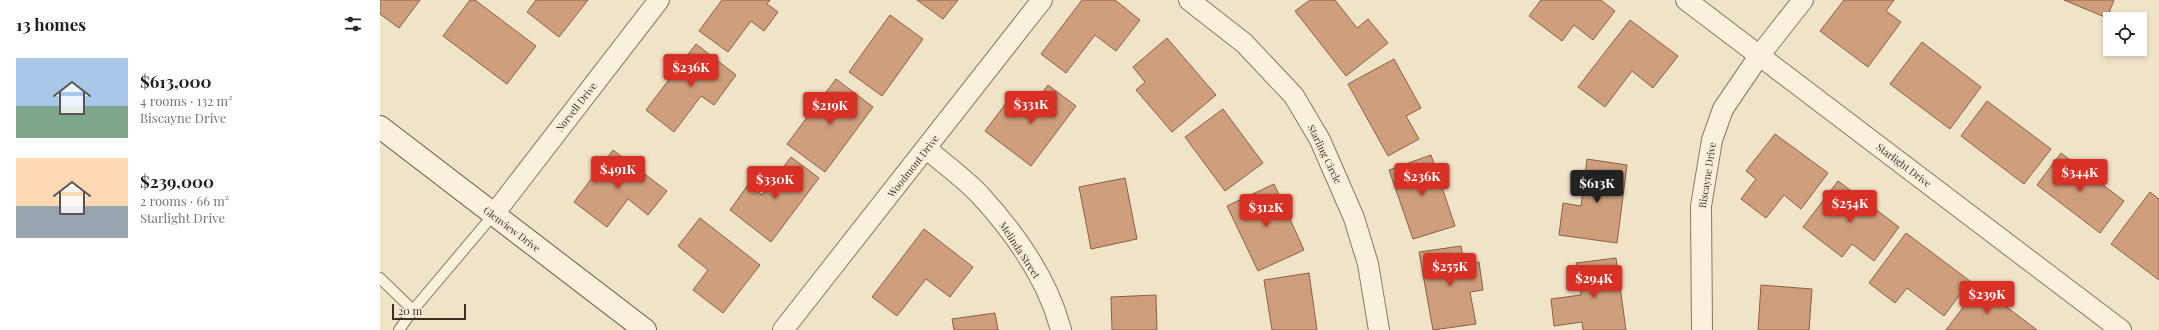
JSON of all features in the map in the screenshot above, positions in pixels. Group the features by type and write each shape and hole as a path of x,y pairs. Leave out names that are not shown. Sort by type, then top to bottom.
{"main road":[{"name":"Glenview Drive","path":"380,127 645,330"}],"street":[{"name":"Norvell Drive","path":"494,214 659,0"},
{"name":"Woodmont Drive","path":"783,330 927,149 1042,0"},
{"name":"Starling Circle","path":"1189,0 1249,48 1294,96 1320,140 1354,218 1368,264 1379,330"},
{"name":"Starlight Drive","path":"1686,0 2114,328"},
{"name":"Biscayne Drive","path":"1702,330 1701,206 1712,140 1723,109 1759,56 1803,0"},
{"name":"Melinda Street","path":"927,149 979,194 1007,226 1037,272 1057,317 1061,330"}],"lane":[{"path":"399,330 494,214"},
{"path":"380,278 414,310"}],"building":[{"path":"380,0 420,0 399,28 380,14"},
{"path":"470,0 475,0 536,46 507,84 443,36"},
{"path":"536,0 588,0 559,37 527,12"},
{"path":"722,0 770,0 767,4 778,12 764,31 751,21 728,52 699,31"},
{"path":"917,0 958,0 943,19"},
{"path":"1082,0 1115,0 1140,20 1116,51 1095,35 1066,73 1041,54"},
{"path":"1310,0 1335,0 1357,28 1368,19 1388,43 1346,76 1295,11"},
{"path":"1541,0 1601,0 1615,11 1593,40 1574,25 1562,41 1529,16"},
{"path":"1844,0 1894,0 1886,11 1901,22 1868,67 1820,31"},
{"path":"2064,0 2114,0 2109,12 2103,12 2103,16"},
{"path":"890,15 923,39 882,96 849,72"},
{"path":"1630,20 1678,56 1653,88 1632,71 1605,107 1578,87"},
{"path":"1167,38 1216,95 1172,132 1136,90 1145,82 1133,67"},
{"path":"1922,42 1981,87 1950,129 1890,84"},
{"path":"696,44 736,75 714,105 701,96 674,132 646,110"},
{"path":"1394,59 1421,108 1406,116 1419,139 1388,156 1348,84"},
{"path":"836,79 873,107 825,172 787,144"},
{"path":"1048,85 1076,106 1031,166 985,131 1007,102 1025,116"},
{"path":"1987,101 2051,149 2024,184 1961,136"},
{"path":"1223,109 1263,163 1225,191 1185,137"},
{"path":"1775,134 1828,173 1801,209 1784,195 1766,218 1741,199 1756,179 1746,171"},
{"path":"613,150 667,191 648,215 628,199 607,227 574,202"},
{"path":"2061,153 2124,201 2100,233 2037,185"},
{"path":"1431,155 1455,226 1413,239 1389,170"},
{"path":"791,157 819,178 771,242 730,210 748,185 762,195"},
{"path":"1587,159 1627,165 1617,243 1559,235 1563,203 1581,206"},
{"path":"1125,178 1137,239 1091,249 1079,187"},
{"path":"1838,181 1899,227 1874,261 1852,244 1842,257 1803,227"},
{"path":"1274,184 1304,250 1258,271 1227,206"},
{"path":"2150,192 2159,199 2159,280 2111,244"},
{"path":"700,218 760,265 723,313 693,290 708,270 678,246"},
{"path":"924,229 973,267 950,297 926,279 897,316 872,297"},
{"path":"1906,233 1970,281 1944,316 1907,288 1895,303 1869,283"},
{"path":"1461,246 1464,265 1479,262 1483,290 1470,292 1476,324 1433,330 1419,252"},
{"path":"1616,258 1626,330 1583,330 1582,322 1554,326 1551,299 1581,295 1576,263"},
{"path":"1309,273 1317,330 1272,330 1264,280"},
{"path":"1761,285 1812,289 1809,330 1758,330"},
{"path":"1979,286 2037,330 1946,330"},
{"path":"1156,295 1157,330 1112,330 1111,297"},
{"path":"995,313 998,330 954,330 952,319"}]}
